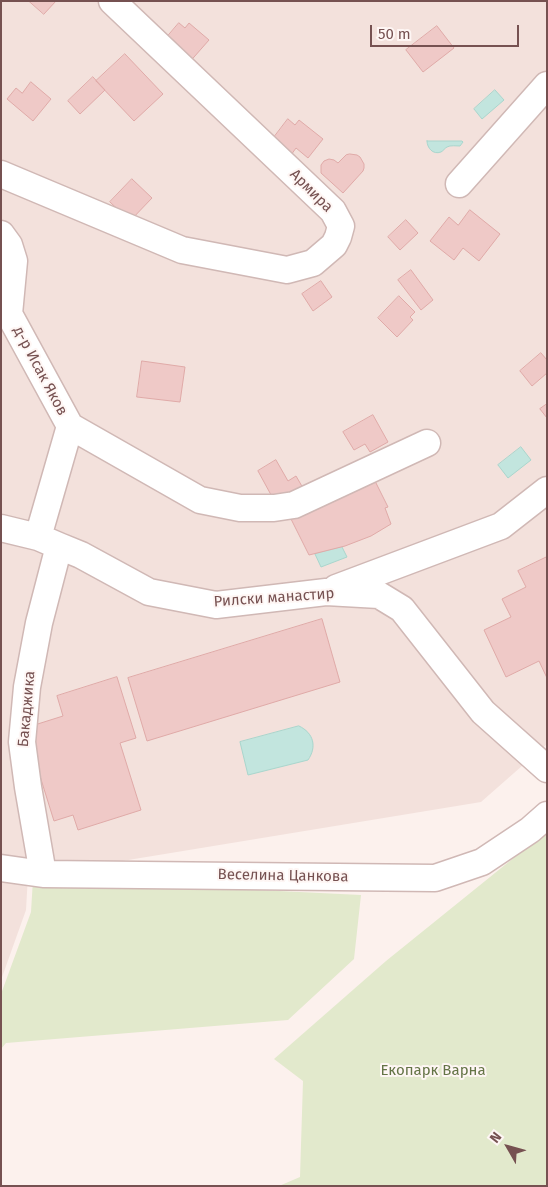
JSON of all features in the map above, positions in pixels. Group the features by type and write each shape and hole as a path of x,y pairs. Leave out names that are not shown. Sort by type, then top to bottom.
{"street":[{"name":"Армира","path":"1,174 182,250 287,270 312,263 334,245 341,226 333,211 112,1"},
{"path":"459,184 547,85"},
{"name":"д-р Исак Яков","path":"1,234 9,244 14,261 9,314 70,426 49,542"},
{"path":"70,426 200,500 240,508 274,508 294,505 427,443"},
{"path":"326,592 501,526 547,490"},
{"name":"Рилски манастир","path":"1,528 49,542 81,555 149,592 216,604 326,592 379,595 402,609 483,712 547,769"},
{"name":"Бакаджика","path":"43,874 22,742 27,687 39,623 49,542"},
{"name":"Веселина Цанкова","path":"1,868 43,874 435,878 482,862 530,830 547,815"}],"shaded area":[{"path":"1,1 547,1 547,744 481,802 28,875 26,910 1,980"}],"green space":[{"name":"Екопарк Варна","path":"547,831 547,1186 279,1186 300,1177 303,1081 274,1059 386,961"},
{"path":"33,879 361,895 354,959 288,1020 6,1043 1,1049 1,994 31,912"}],"water":[{"path":"495,90 504,100 482,119 474,109"},
{"path":"427,141 463,142 460,146 448,146 442,152 435,153 428,146"},
{"path":"521,447 531,460 508,478 498,465"},
{"path":"342,547 347,557 321,567 315,554"},
{"path":"299,726 311,736 313,745 308,760 248,775 240,742"}],"building":[{"path":"29,1 56,1 44,14"},
{"path":"179,23 185,28 189,23 209,40 187,65 162,43"},
{"path":"437,26 454,48 423,72 406,50"},
{"path":"125,54 163,94 134,121 96,81"},
{"path":"93,77 105,90 80,114 68,101"},
{"path":"31,82 51,99 33,121 7,99 16,88 22,93"},
{"path":"288,119 295,125 299,120 323,139 308,158 296,148 291,155 272,140"},
{"path":"350,154 360,157 364,168 343,193 321,173 321,165 329,159 338,163 346,155"},
{"path":"132,179 152,198 130,221 110,202"},
{"path":"470,210 500,234 479,261 463,248 454,260 430,241 449,217 458,225"},
{"path":"406,220 418,233 400,250 388,237"},
{"path":"411,270 433,300 421,310 398,280"},
{"path":"321,281 332,297 313,311 302,294"},
{"path":"399,296 415,312 410,317 413,320 397,337 378,318"},
{"path":"541,353 547,360 547,373 532,386 520,371"},
{"path":"142,361 185,367 180,402 137,397"},
{"path":"547,404 547,418 540,409"},
{"path":"373,415 388,442 370,452 365,444 354,450 343,432"},
{"path":"276,460 288,481 296,476 303,488 276,504 258,471"},
{"path":"373,477 388,507 385,508 391,524 371,536 345,546 309,555 290,517"},
{"path":"547,557 547,678 539,661 506,677 484,630 511,617 502,599 526,587 518,571"},
{"path":"322,619 340,682 147,741 128,678"},
{"path":"117,677 136,738 120,743 141,810 78,830 73,815 54,821 25,728 63,716 57,696"}]}
